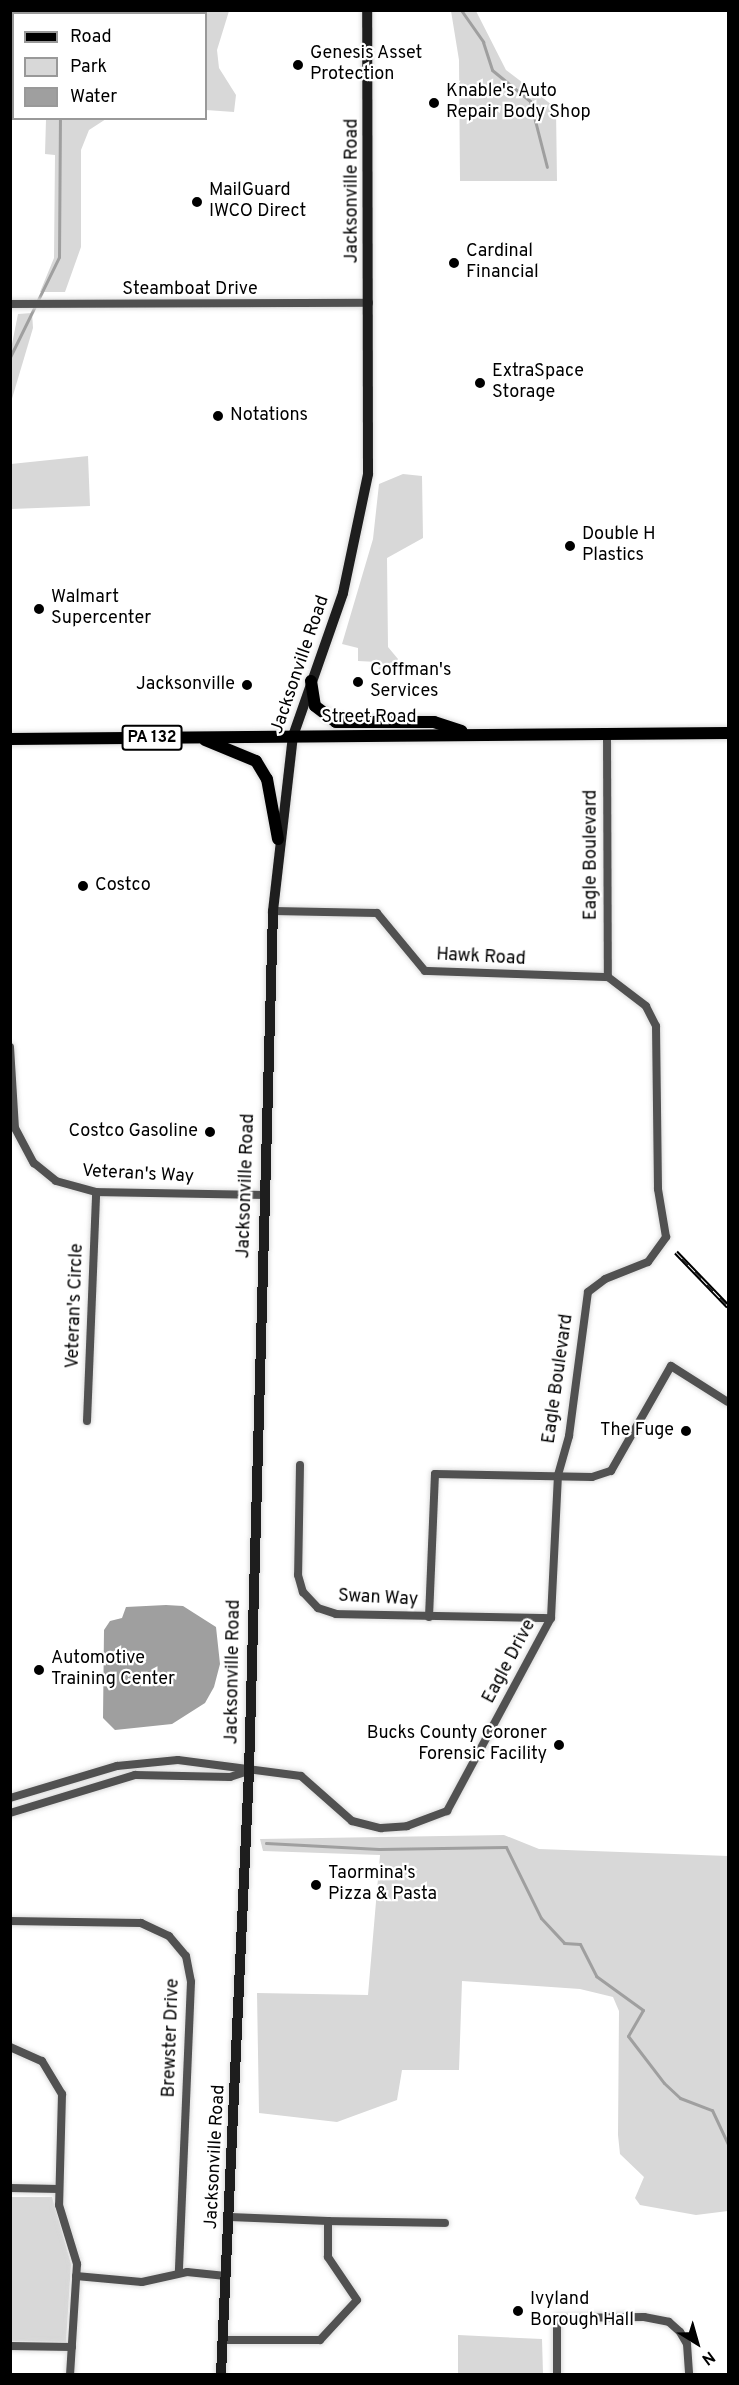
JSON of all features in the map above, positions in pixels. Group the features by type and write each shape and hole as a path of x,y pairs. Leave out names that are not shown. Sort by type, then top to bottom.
{"main road":[{"name":"Jacksonville Road","path":"221,2374 249,1771 262,1195 273,911 278,839 292,736 348,577 366,485 369,303 368,10"},
{"path":"311,681 315,706 336,722 434,722 472,734"},
{"name":"Street Road","path":"10,739 729,733"},
{"path":"195,737 256,761 267,779 278,839"}],"street":[{"name":"Steamboat Drive","path":"10,304 369,303"},
{"name":"Eagle Boulevard","path":"551,1618 558,1474 569,1436 588,1292 605,1279 648,1262 666,1237 658,1189 656,1026 646,1006 608,977 607,733"},
{"name":"Hawk Road","path":"273,911 377,913 425,971 608,977"},
{"name":"Veteran's Way","path":"10,1047 13,1118 24,1149 56,1180 96,1192 262,1195"},
{"name":"Veteran's Circle","path":"87,1421 96,1192"},
{"path":"429,1617 435,1474 558,1474 598,1477 611,1471 631,1444 671,1366 729,1402"},
{"name":"Swan Way","path":"300,1465 298,1575 303,1592 318,1608 336,1614 551,1618"},
{"name":"Eagle Drive","path":"249,1771 301,1776 352,1821 381,1828 434,1820 447,1811 475,1767 551,1618"},
{"path":"10,1798 97,1771 160,1760 228,1763 249,1771"},
{"path":"10,1813 135,1775 230,1777 249,1771"},
{"name":"Brewster Drive","path":"10,1921 141,1923 169,1936 186,1956 191,1982 179,2273"},
{"path":"10,2047 42,2061 60,2088 59,2189 76,2276 70,2374"},
{"path":"10,2188 59,2189"},
{"path":"230,2217 445,2223"},
{"path":"224,2340 320,2340 342,2321 357,2300 328,2257 328,2221"},
{"path":"76,2276 142,2282 179,2273 226,2276"},
{"path":"557,2374 557,2318 669,2322 687,2344 689,2374"},
{"path":"10,2346 72,2347"}],"green space":[{"path":"166,11 229,11 217,50 219,68 236,95 234,112 207,110 207,12"},
{"path":"451,11 476,11 506,70 556,108 557,181 460,181 459,60"},
{"path":"46,120 104,120 89,130 81,150 81,247 65,292 40,292 54,258 55,155 45,154"},
{"path":"32,313 33,328 11,402 11,349 18,314"},
{"path":"88,456 90,506 11,509 11,464"},
{"path":"403,474 422,476 423,538 387,558 388,647 398,659 388,673 379,672 378,662 358,661 358,648 342,644 373,539 379,484"},
{"path":"504,1835 539,1849 728,1856 728,2211 696,2215 640,2205 635,2198 644,2177 620,2154 618,2135 619,2011 613,1997 580,1989 462,1981 459,2070 402,2070 397,2100 337,2122 259,2113 257,1993 368,1995 380,1855 263,1851 260,1839"},
{"path":"11,2197 52,2197 71,2264 66,2342 11,2341"},
{"path":"458,2335 542,2339 543,2374 458,2374"}],"water":[{"path":"183,1606 216,1627 220,1664 214,1687 205,1703 172,1724 115,1730 103,1718 104,1630 110,1621 122,1618 126,1607"}],"waterway":[{"path":"461,10 483,42 492,70 530,101 547,167"},
{"path":"10,357 59,257 60,120"},
{"path":"266,1843 379,1849 506,1847 541,1918 564,1943 580,1944 596,1976 643,2010 628,2036 664,2083 680,2098 712,2110 728,2145"}],"railway":[{"path":"676,1252 728,1306"}],"place":[{"name":"Genesis Asset Protection","path":"298,65"},
{"name":"Knable's Auto Repair Body Shop","path":"434,103"},
{"name":"MailGuard IWCO Direct","path":"197,202"},
{"name":"Cardinal Financial","path":"454,263"},
{"name":"ExtraSpace Storage","path":"480,383"},
{"name":"Notations","path":"218,416"},
{"name":"Double H Plastics","path":"570,546"},
{"name":"Walmart Supercenter","path":"39,609"},
{"name":"Coffman's Services","path":"358,682"},
{"name":"Jacksonville","path":"247,685"},
{"name":"Costco","path":"83,886"},
{"name":"Costco Gasoline","path":"210,1132"},
{"name":"The Fuge","path":"686,1431"},
{"name":"Automotive Training Center","path":"39,1670"},
{"name":"Bucks County Coroner Forensic Facility","path":"559,1745"},
{"name":"Taormina's Pizza & Pasta","path":"316,1885"},
{"name":"Ivyland Borough Hall","path":"518,2311"}]}
